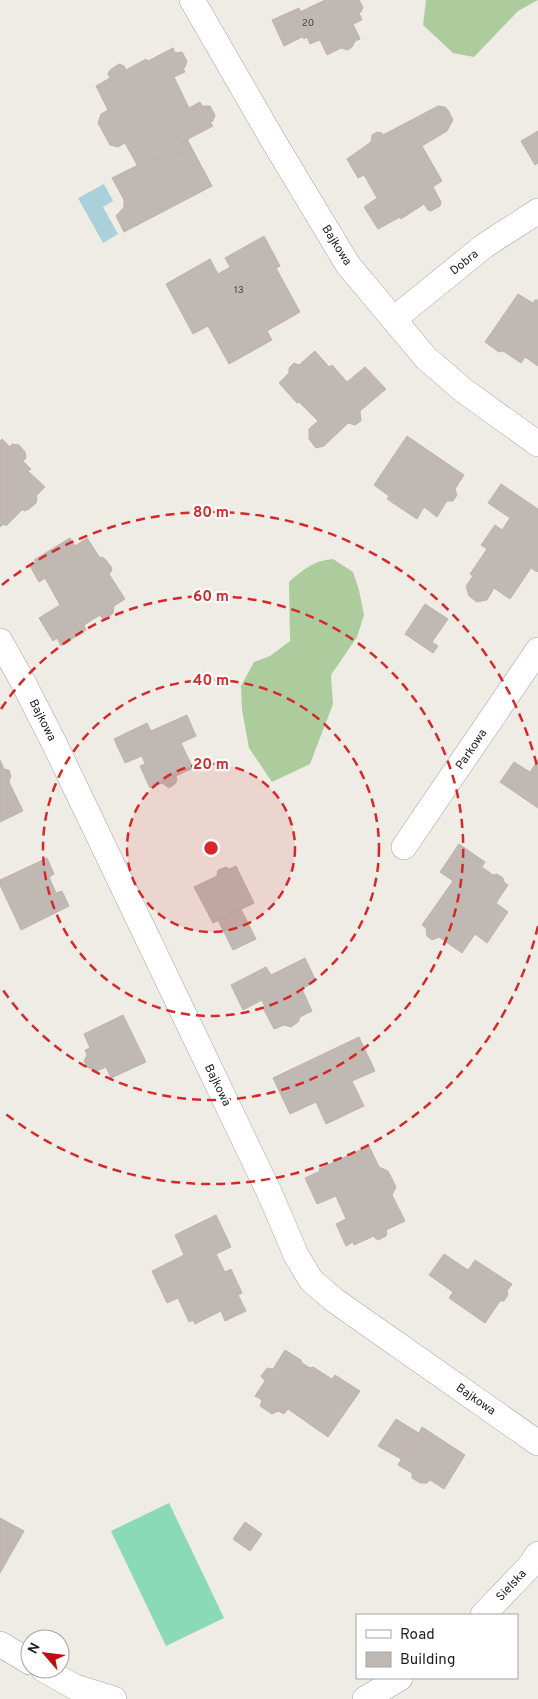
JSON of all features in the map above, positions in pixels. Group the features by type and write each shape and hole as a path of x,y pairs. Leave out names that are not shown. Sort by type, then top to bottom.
{"street":[{"name":"Bajkowa","path":"192,0 348,265 426,358 463,390 538,444"},
{"name":"Dobra","path":"394,319 484,246 538,211"},
{"name":"Bajkowa","path":"0,641 56,747 270,1194 296,1255 311,1280 334,1300 538,1443"},
{"name":"Parkowa","path":"404,847 538,650"},
{"name":"Sielska","path":"484,1614 528,1568 538,1554"},
{"path":"0,1644 20,1656"},
{"path":"61,1679 75,1687 114,1699"},
{"path":"365,1699 398,1679"}],"green space":[{"path":"426,0 538,0 518,11 474,57 453,53 423,25"},
{"path":"333,559 353,572 364,615 357,637 331,675 333,704 310,764 272,782 249,748 242,710 241,686 254,662 270,656 290,641 289,582 309,566"},
{"path":"169,1503 224,1618 166,1646 111,1531"}],"water":[{"path":"104,184 113,201 103,207 118,234 103,243 78,198"}],"building":[{"path":"325,0 359,0 363,7 359,13 362,20 353,24 360,39 355,41 348,50 341,48 327,55 320,40 310,44 307,37 304,39 303,37 310,33 300,12"},
{"path":"299,8 310,33 284,46 272,20"},
{"path":"173,48 175,53 182,52 187,61 183,68 185,72 174,77 189,108 200,102 202,106 210,106 215,115 213,121 210,122 213,126 188,139 188,141 177,147 179,152 166,159 163,155 137,165 125,143 118,147 110,145 98,123 101,114 108,110 96,86 110,78 108,74 110,70 119,64 124,66 126,70"},
{"path":"438,106 445,107 453,120 447,131 422,146 442,181 433,187 441,202 440,206 431,211 424,204 401,219 400,217 378,229 364,207 377,198 364,175 358,178 347,159 371,142 372,135 377,132 383,135"},
{"path":"538,131 538,163 535,165 521,141"},
{"path":"188,141 212,186 124,232 116,216 124,207 124,200 112,178 150,159 151,161 163,155 166,159 179,152 177,147"},
{"path":"264,236 280,266 276,268 300,312 267,331 272,340 229,364 208,326 193,334 166,284 210,259 218,274 230,267 225,258"},
{"path":"518,294 533,303 536,299 538,301 538,366 525,357 521,363 503,351 499,352 485,342"},
{"path":"315,351 329,367 332,365 347,382 365,367 386,389 360,411 361,421 355,425 348,423 324,446 316,448 309,439 309,429 318,421 299,402 297,403 279,383 289,373 289,368 294,363 299,365"},
{"path":"407,436 464,475 455,489 457,495 453,501 447,501 437,517 424,507 417,519 387,499 389,496 374,485"},
{"path":"2,439 10,447 12,444 19,445 25,452 26,458 23,461 31,469 28,471 45,487 36,496 36,503 29,509 24,511 23,509 6,526 4,524 0,527 0,441"},
{"path":"501,484 538,509 538,571 531,568 510,599 494,588 487,600 477,602 469,596 466,586 473,576 470,574 487,549 481,545 495,525 502,530 510,518 488,503"},
{"path":"70,538 75,546 87,538 100,558 102,557 106,560 112,568 109,574 125,599 114,606 113,613 106,619 100,615 84,625 86,630 61,646 57,638 53,641 39,618 60,605 45,578 39,582 30,566 36,562 34,560"},
{"path":"425,604 448,619 432,642 438,646 433,653 405,634"},
{"path":"187,715 196,736 181,743 193,768 176,776 175,784 169,788 162,783 150,788 140,766 145,764 142,756 125,763 114,739 147,723 151,731"},
{"path":"0,760 4,769 9,770 11,776 9,782 23,811 0,822"},
{"path":"538,760 538,808 500,782 514,762 530,772"},
{"path":"459,844 485,862 482,867 493,875 497,874 503,878 504,882 508,885 496,903 508,912 487,943 475,934 462,953 439,937 432,940 427,936 427,929 422,925 453,881 440,872"},
{"path":"47,858 54,874 49,877 56,893 62,891 69,906 21,930 0,885 0,880"},
{"path":"236,866 254,903 213,923 194,887 217,876 218,870"},
{"path":"241,909 256,939 233,950 218,920"},
{"path":"305,958 316,981 302,989 312,1011 300,1017 298,1022 291,1027 284,1025 274,1029 263,1008 265,1007 262,1000 243,1010 231,985 266,967 271,975"},
{"path":"123,1015 146,1062 111,1078 106,1067 97,1071 87,1067 84,1061 87,1055 85,1050 90,1048 84,1034"},
{"path":"359,1037 375,1071 352,1081 364,1106 326,1124 316,1102 290,1114 273,1078"},
{"path":"369,1146 379,1167 388,1171 396,1187 392,1195 405,1221 386,1230 386,1236 378,1240 374,1236 354,1245 353,1242 346,1246 336,1224 346,1219 336,1196 317,1204 305,1178 320,1171 319,1169"},
{"path":"216,1215 231,1247 216,1254 225,1272 231,1269 242,1293 238,1295 246,1311 225,1321 221,1311 195,1324 193,1320 189,1322 178,1298 167,1303 152,1271 184,1255 175,1235"},
{"path":"444,1254 468,1270 453,1292 429,1275"},
{"path":"475,1260 512,1284 507,1291 508,1295 504,1301 500,1301 485,1323 449,1298"},
{"path":"285,1350 310,1368 313,1367 332,1379 335,1375 360,1391 328,1437 288,1409 284,1414 278,1411 272,1414 260,1406 262,1400 255,1396 265,1381 261,1376 267,1368 273,1369"},
{"path":"396,1419 417,1432 401,1459 378,1446"},
{"path":"422,1427 465,1455 444,1489 430,1480 427,1483 420,1483 412,1478 412,1473 398,1465 417,1432 419,1433"},
{"path":"0,1518 24,1531 0,1573"},
{"path":"245,1522 262,1534 250,1551 233,1539"}]}
